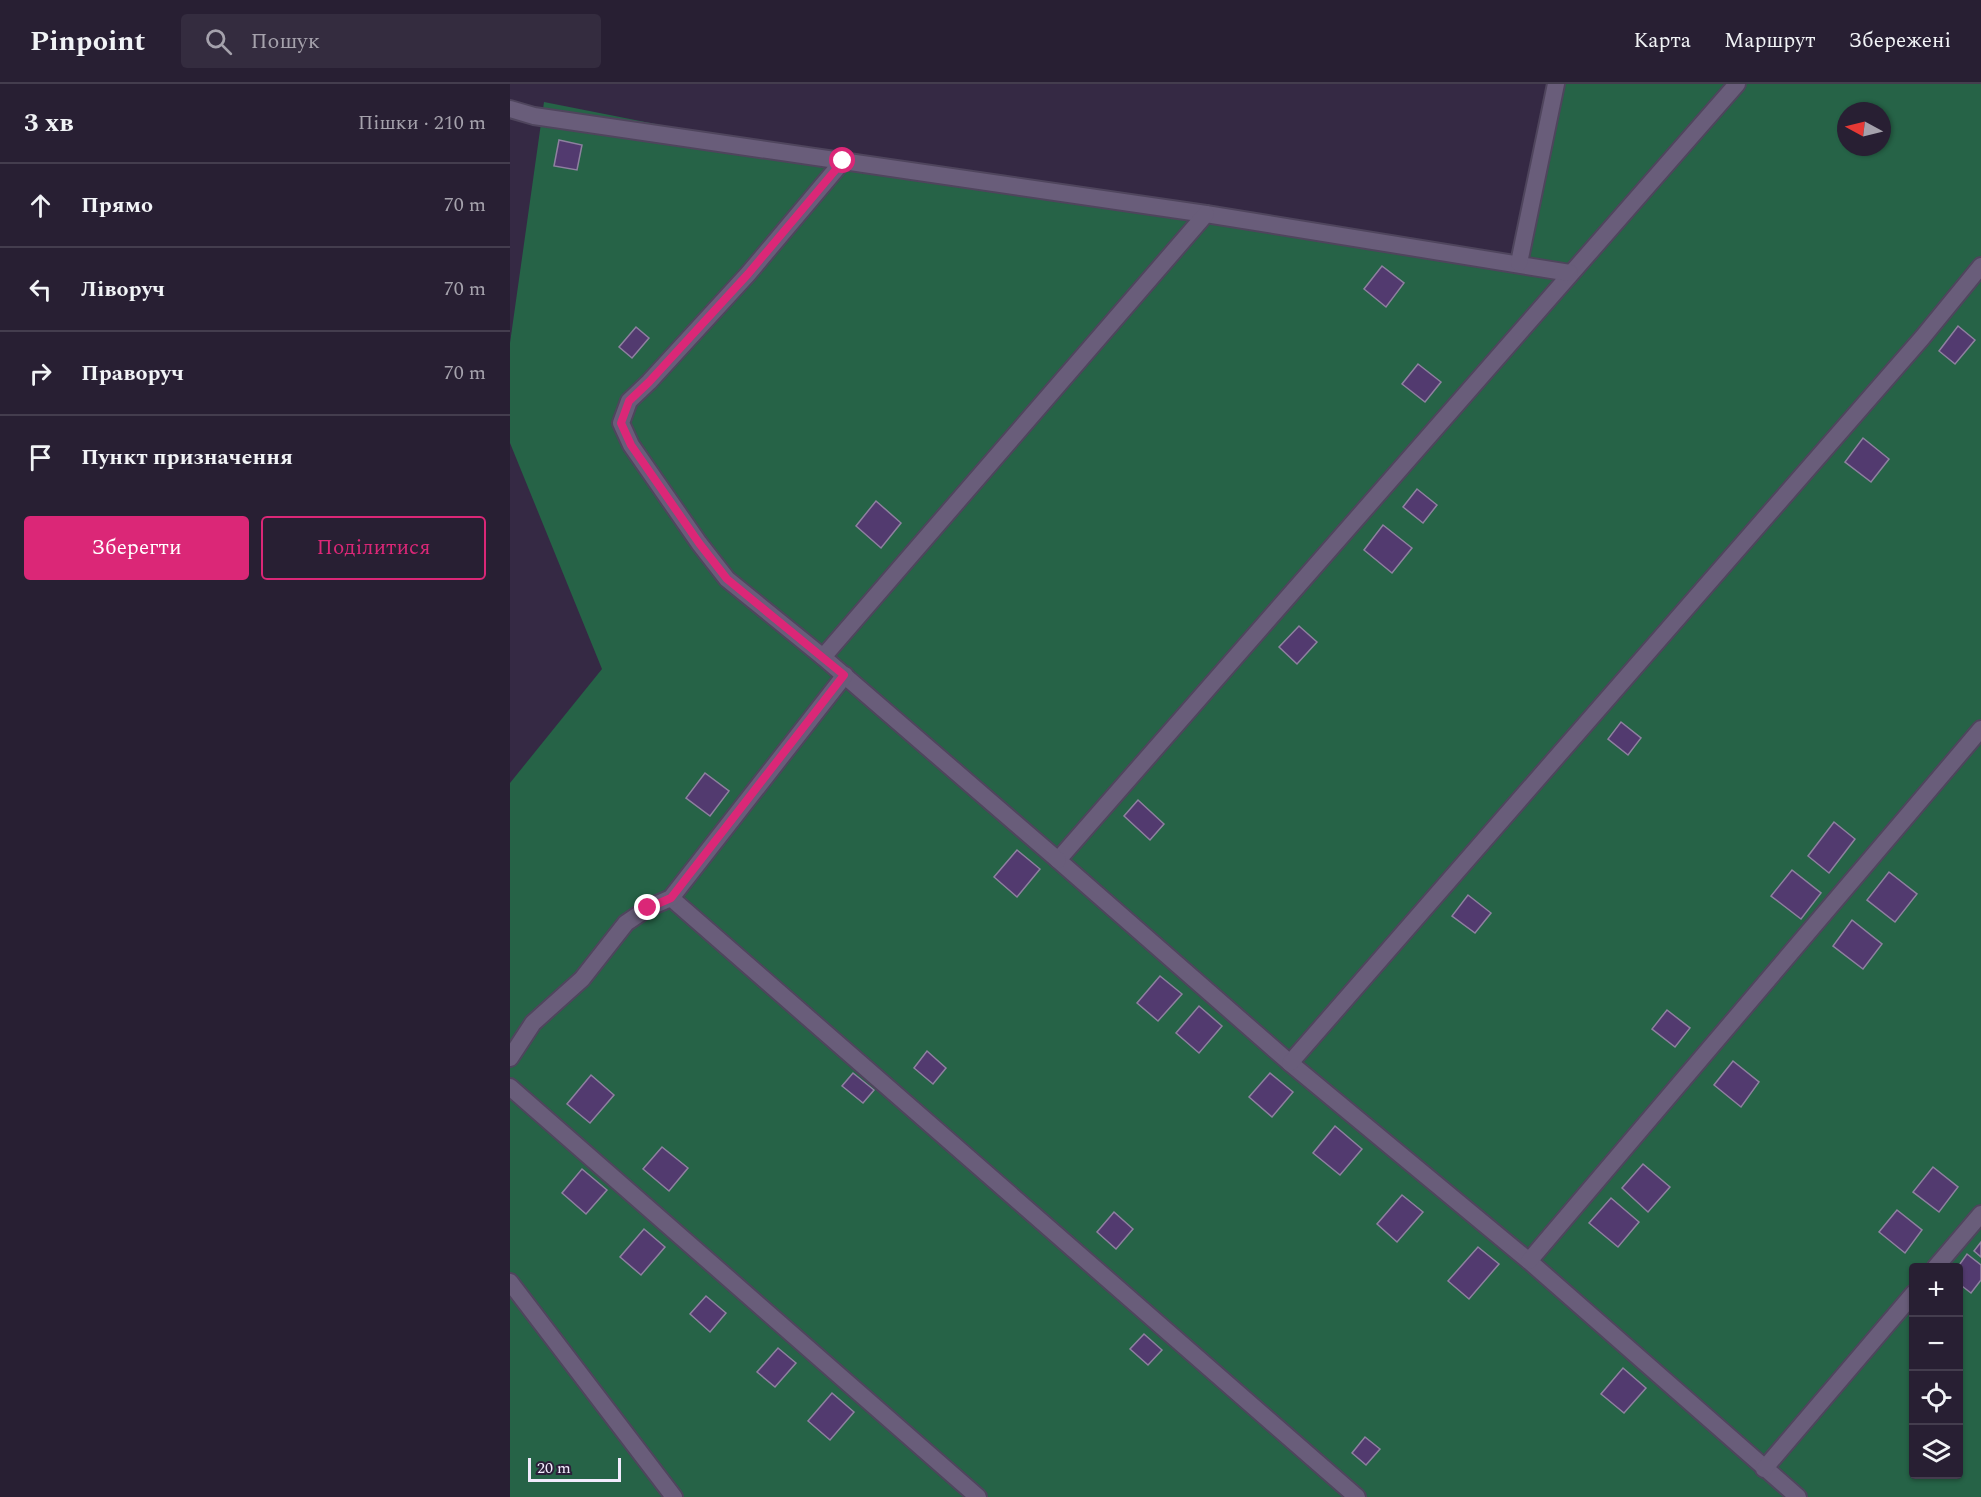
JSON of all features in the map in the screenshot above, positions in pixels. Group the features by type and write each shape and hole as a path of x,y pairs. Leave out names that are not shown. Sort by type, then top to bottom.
{"street":[{"path":"1519,263 1556,84"},
{"path":"1058,860 1737,84"},
{"path":"510,109 534,116 1206,214 1570,273"},
{"path":"843,161 748,274 629,401 621,423 631,445 699,543 727,579 844,675 1290,1063 1529,1261 1798,1497"},
{"path":"823,657 1206,214"},
{"path":"1290,1063 1922,338 1981,266"},
{"path":"510,1058 533,1023 582,979 626,923 648,908 671,898 844,675"},
{"path":"1529,1261 1981,729"},
{"path":"671,898 1357,1497"},
{"path":"510,1087 978,1497"},
{"path":"1939,1263 1981,1214"},
{"path":"510,1282 674,1497"},
{"path":"1764,1469 1909,1299"}],"green space":[{"path":"1556,84 1981,84 1981,1497 510,1497 510,783 602,669 510,443 510,343 544,102 843,161 1519,263"}],"building":[{"path":"559,140 582,145 577,170 554,166"},
{"path":"1382,266 1404,283 1386,307 1364,289"},
{"path":"1958,326 1975,340 1955,364 1939,351"},
{"path":"636,327 649,338 632,358 619,347"},
{"path":"1418,364 1441,382 1425,402 1402,384"},
{"path":"1863,438 1889,459 1871,482 1845,462"},
{"path":"1417,489 1437,505 1423,523 1403,507"},
{"path":"876,501 901,523 881,548 856,526"},
{"path":"1383,525 1412,548 1392,573 1364,550"},
{"path":"1299,626 1317,642 1297,664 1279,647"},
{"path":"1621,722 1641,738 1628,755 1608,739"},
{"path":"705,773 729,791 710,816 686,798"},
{"path":"1138,800 1164,824 1150,840 1124,816"},
{"path":"1834,822 1855,839 1829,873 1808,856"},
{"path":"1017,850 1040,869 1017,897 994,877"},
{"path":"1792,870 1821,893 1801,919 1771,896"},
{"path":"1889,872 1917,894 1895,922 1867,900"},
{"path":"1468,895 1491,913 1475,933 1452,916"},
{"path":"1852,920 1882,944 1863,969 1833,946"},
{"path":"1160,976 1182,994 1158,1021 1137,1003"},
{"path":"1199,1006 1222,1026 1199,1053 1176,1033"},
{"path":"1667,1010 1690,1028 1675,1047 1652,1029"},
{"path":"927,1051 946,1068 933,1084 914,1068"},
{"path":"1733,1061 1759,1082 1741,1107 1714,1085"},
{"path":"853,1073 874,1090 863,1103 842,1086"},
{"path":"1270,1073 1293,1092 1272,1117 1249,1097"},
{"path":"591,1075 614,1095 590,1123 567,1104"},
{"path":"1335,1126 1362,1149 1340,1175 1313,1153"},
{"path":"662,1147 688,1168 669,1191 643,1169"},
{"path":"1643,1164 1670,1187 1648,1212 1622,1188"},
{"path":"1933,1167 1958,1187 1939,1212 1913,1192"},
{"path":"582,1169 607,1190 586,1214 562,1193"},
{"path":"1402,1195 1423,1212 1397,1242 1377,1224"},
{"path":"1611,1198 1639,1222 1618,1247 1589,1223"},
{"path":"1897,1210 1922,1230 1905,1253 1879,1232"},
{"path":"1114,1212 1133,1229 1116,1249 1097,1232"},
{"path":"644,1229 665,1247 641,1275 620,1257"},
{"path":"1981,1242 1981,1257 1974,1251"},
{"path":"1478,1247 1499,1264 1469,1299 1448,1281"},
{"path":"1967,1254 1981,1265 1981,1280 1971,1293 1963,1287 1963,1263 1961,1263"},
{"path":"706,1296 726,1313 710,1332 690,1314"},
{"path":"1144,1334 1162,1350 1148,1365 1130,1349"},
{"path":"778,1348 796,1363 775,1387 757,1372"},
{"path":"1623,1368 1646,1388 1624,1413 1601,1394"},
{"path":"832,1393 854,1412 830,1440 808,1421"},
{"path":"1365,1437 1380,1449 1366,1465 1352,1453"}],"route":[{"path":"648,908 671,898 844,675 727,579 631,445 621,423 629,401 748,274 843,161"}]}
